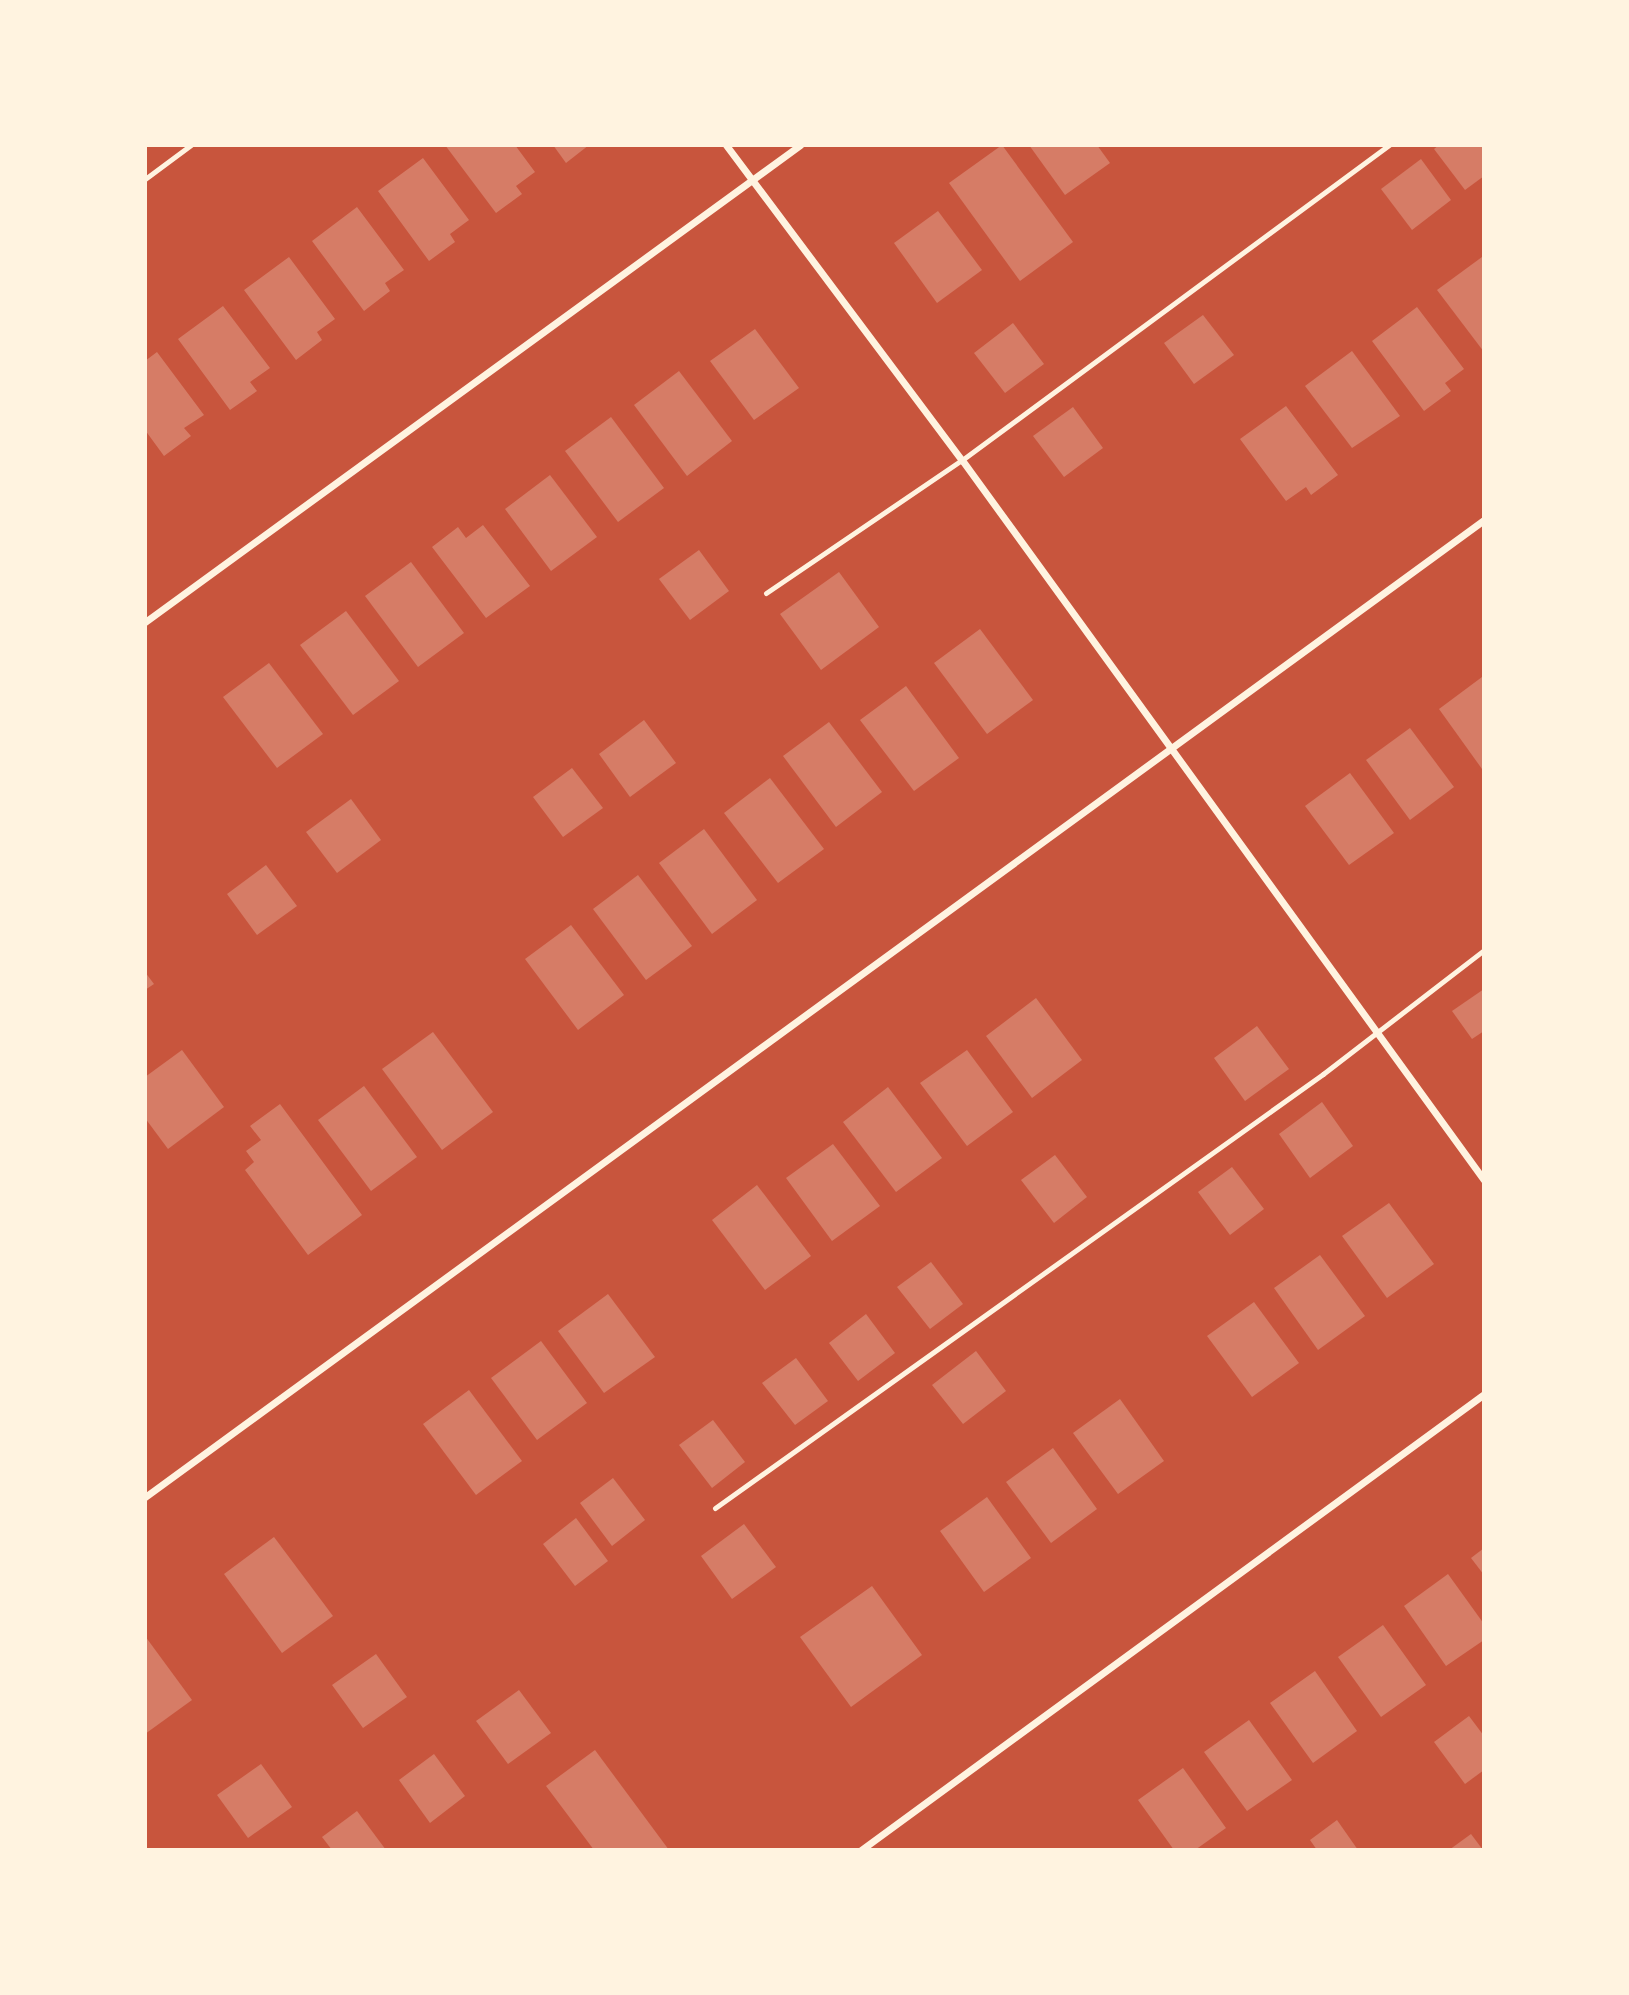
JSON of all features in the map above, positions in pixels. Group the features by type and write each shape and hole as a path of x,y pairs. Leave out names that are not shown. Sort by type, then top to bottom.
{"street":[{"path":"726,145 962,460 1484,1180"},
{"path":"145,622 800,145"},
{"path":"145,1497 1484,520"},
{"path":"862,1850 1484,1394"}],"lane":[{"path":"145,179 191,145"},
{"path":"766,593 962,460 1389,145"},
{"path":"715,1508 1323,1074 1375,1030 1484,950"}],"building":[{"path":"445,145 515,145 535,172 516,186 522,194 496,213"},
{"path":"553,145 589,145 566,163"},
{"path":"1002,145 1073,242 1020,281 949,183"},
{"path":"1029,145 1097,145 1110,163 1065,195"},
{"path":"1439,145 1484,145 1484,176 1465,190 1434,149"},
{"path":"423,158 469,220 450,234 455,242 429,261 378,191"},
{"path":"1421,159 1451,200 1412,230 1381,189"},
{"path":"357,207 404,270 385,283 390,291 364,311 312,241"},
{"path":"938,211 982,270 937,303 894,243"},
{"path":"289,257 335,319 317,332 322,340 296,360 244,290"},
{"path":"1484,258 1484,352 1437,290"},
{"path":"223,306 270,368 250,382 257,391 230,410 178,339"},
{"path":"1417,307 1464,369 1445,383 1451,391 1424,411 1372,341"},
{"path":"1203,315 1234,355 1194,384 1164,343"},
{"path":"1013,323 1044,364 1005,393 974,353"},
{"path":"755,329 799,388 754,420 710,361"},
{"path":"1352,351 1400,416 1352,448 1305,386"},
{"path":"157,352 204,415 184,428 191,436 164,456 145,430 145,361"},
{"path":"679,371 732,441 687,476 634,405"},
{"path":"1286,406 1338,475 1311,495 1306,487 1286,501 1240,439"},
{"path":"1073,407 1103,448 1064,477 1033,436"},
{"path":"611,417 664,488 618,522 565,451"},
{"path":"550,475 597,537 551,571 505,509"},
{"path":"483,525 530,586 486,618 432,547 458,527 466,538"},
{"path":"699,550 729,591 690,620 659,579"},
{"path":"411,562 464,633 418,667 365,596"},
{"path":"839,572 879,627 821,670 780,614"},
{"path":"346,611 399,681 353,715 300,645"},
{"path":"980,629 1033,700 987,734 934,663"},
{"path":"269,663 323,734 277,768 223,697"},
{"path":"1482,677 1484,768 1482,769 1439,709"},
{"path":"906,686 959,758 914,791 860,720"},
{"path":"644,720 676,763 630,797 599,754"},
{"path":"829,722 882,792 836,827 783,756"},
{"path":"1410,728 1454,787 1410,820 1366,760"},
{"path":"572,768 603,808 563,837 533,797"},
{"path":"1350,773 1394,833 1349,865 1305,806"},
{"path":"770,778 824,849 778,883 724,813"},
{"path":"351,799 381,840 337,873 306,832"},
{"path":"704,829 757,900 712,934 659,863"},
{"path":"266,865 297,906 257,935 227,894"},
{"path":"638,875 692,946 646,980 593,909"},
{"path":"571,925 624,995 578,1030 525,959"},
{"path":"145,972 154,984 145,990"},
{"path":"1484,989 1484,1031 1472,1039 1452,1011"},
{"path":"1036,998 1082,1060 1032,1098 986,1036"},
{"path":"1257,1026 1289,1069 1245,1101 1214,1058"},
{"path":"433,1032 493,1112 442,1150 382,1069"},
{"path":"182,1050 224,1107 168,1149 145,1118 145,1077"},
{"path":"967,1050 1013,1112 967,1146 920,1083"},
{"path":"364,1086 417,1157 371,1191 318,1120"},
{"path":"888,1087 942,1158 896,1192 843,1122"},
{"path":"1322,1102 1353,1146 1310,1178 1279,1134"},
{"path":"280,1104 362,1215 308,1255 245,1170 254,1162 246,1151 261,1140 250,1126"},
{"path":"833,1144 880,1206 832,1241 786,1178"},
{"path":"1055,1155 1087,1197 1054,1223 1021,1180"},
{"path":"1232,1167 1264,1209 1230,1235 1198,1192"},
{"path":"757,1185 811,1256 765,1290 712,1220"},
{"path":"1389,1203 1434,1264 1387,1298 1342,1236"},
{"path":"1320,1255 1365,1316 1318,1350 1274,1288"},
{"path":"931,1262 963,1304 930,1329 897,1287"},
{"path":"608,1294 655,1357 604,1393 558,1331"},
{"path":"1254,1302 1299,1363 1252,1397 1207,1336"},
{"path":"866,1314 895,1353 858,1381 829,1343"},
{"path":"541,1341 587,1403 537,1440 491,1378"},
{"path":"976,1351 1006,1391 963,1424 932,1385"},
{"path":"796,1358 828,1401 795,1425 762,1383"},
{"path":"469,1390 522,1461 476,1495 423,1424"},
{"path":"1120,1399 1164,1461 1118,1494 1073,1433"},
{"path":"713,1420 745,1462 712,1488 679,1445"},
{"path":"1053,1448 1097,1509 1051,1543 1006,1482"},
{"path":"613,1478 645,1520 612,1546 580,1503"},
{"path":"987,1497 1031,1558 984,1592 940,1531"},
{"path":"576,1518 608,1561 575,1586 543,1544"},
{"path":"744,1524 776,1567 732,1599 701,1556"},
{"path":"274,1537 333,1616 282,1653 224,1574"},
{"path":"1484,1548 1484,1575 1471,1558"},
{"path":"1448,1574 1484,1624 1484,1640 1446,1666 1404,1606"},
{"path":"872,1586 922,1655 851,1707 800,1637"},
{"path":"1383,1625 1426,1685 1381,1717 1338,1657"},
{"path":"145,1636 192,1700 145,1734"},
{"path":"376,1654 407,1697 363,1728 332,1685"},
{"path":"1315,1671 1357,1731 1313,1763 1270,1703"},
{"path":"519,1690 551,1733 508,1764 476,1721"},
{"path":"1469,1716 1484,1736 1484,1770 1465,1784 1434,1742"},
{"path":"1249,1720 1292,1780 1247,1811 1204,1752"},
{"path":"595,1750 669,1850 594,1850 546,1786"},
{"path":"434,1754 465,1796 430,1823 399,1780"},
{"path":"261,1764 292,1807 248,1838 217,1795"},
{"path":"1183,1768 1226,1828 1195,1850 1174,1850 1138,1800"},
{"path":"357,1811 386,1850 332,1850 322,1837"},
{"path":"1337,1820 1358,1850 1317,1850 1310,1840"},
{"path":"1471,1834 1483,1850 1449,1850"}]}
